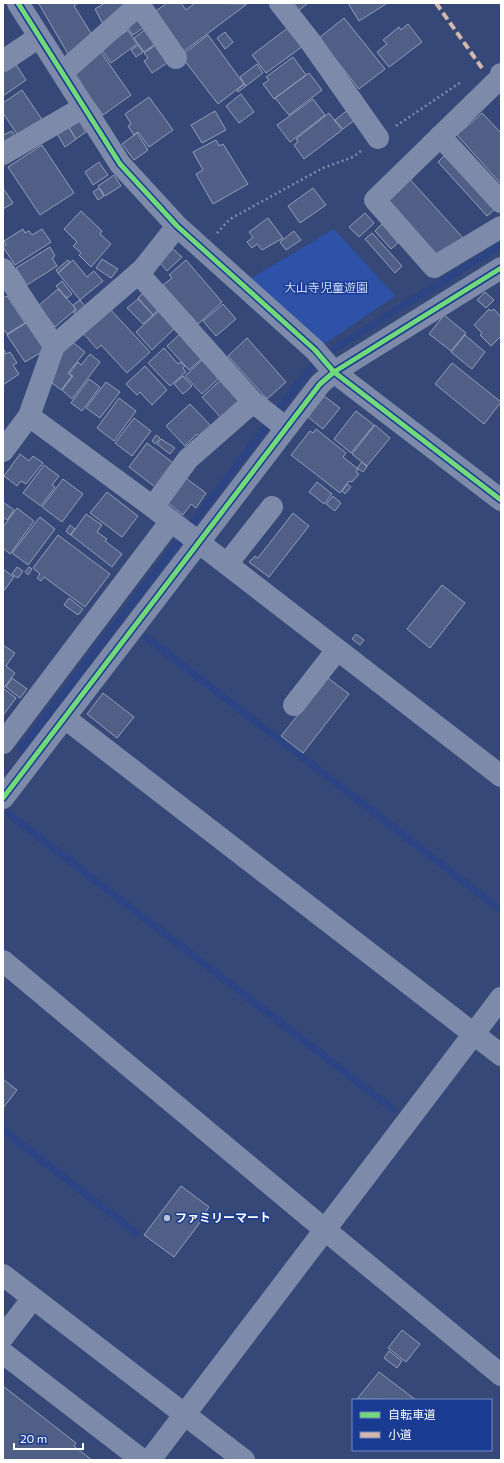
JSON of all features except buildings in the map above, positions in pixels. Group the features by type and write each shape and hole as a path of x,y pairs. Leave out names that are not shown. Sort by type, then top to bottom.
{"street":[{"path":"18,3 120,164 177,226 325,362 501,500"},
{"path":"280,3 310,41 378,138"},
{"path":"62,73 140,4 176,58"},
{"path":"3,61 39,37"},
{"path":"500,63 500,78 374,200 434,268 501,227"},
{"path":"3,154 84,107"},
{"path":"440,136 501,202"},
{"path":"3,451 29,416 54,346 138,273 177,226"},
{"path":"153,507 188,460 271,416 320,384 325,362 501,268"},
{"path":"3,269 54,346"},
{"path":"138,273 271,416"},
{"path":"29,416 153,507 501,776"},
{"path":"3,798 65,718 185,532 271,416"},
{"path":"227,564 272,507"},
{"path":"4,739 185,532"},
{"path":"294,705 337,650"},
{"path":"65,718 501,1055"},
{"path":"3,961 324,1229 501,1374"},
{"path":"150,1460 501,998"},
{"path":"3,1275 244,1460"},
{"path":"3,1337 33,1298"},
{"path":"3,1353 142,1460"}],"path":[{"path":"203,250 230,219 323,168 353,157 378,138 462,81"}],"green space":[{"name":"大山寺児童遊園","path":"334,229 395,296 323,345 250,279"}],"waterway":[{"path":"21,749 312,366 332,350 501,245"},
{"path":"147,638 501,910"},
{"path":"9,814 393,1109"},
{"path":"3,1130 136,1233"}],"marked path":[{"path":"436,3 482,68"}],"cycle path":[{"path":"18,3 120,164 177,226 315,350 334,372 501,500"},
{"path":"3,798 320,384 334,372 501,268"}],"place":[{"name":"ファミリーマート","path":"167,1218"}]}
